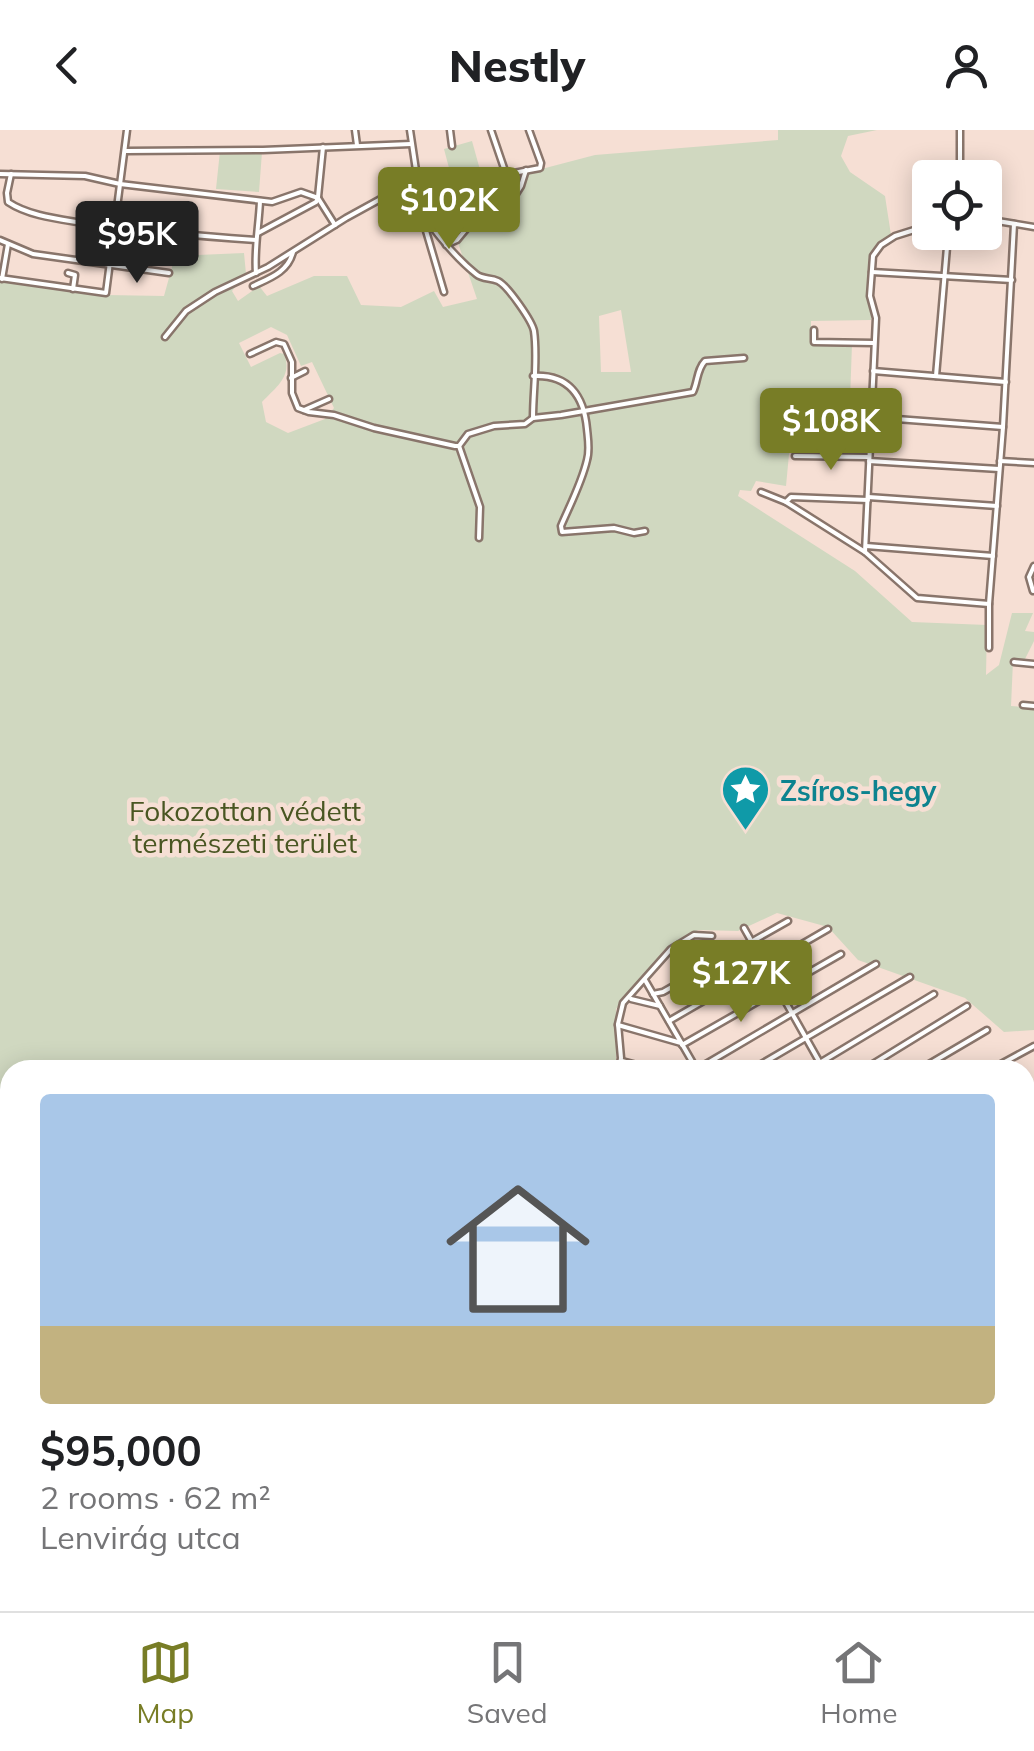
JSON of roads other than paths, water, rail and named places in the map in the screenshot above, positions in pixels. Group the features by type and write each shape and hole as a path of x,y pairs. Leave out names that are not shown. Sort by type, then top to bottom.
{"street":[{"path":"8,244 1,278 104,294 127,130"},
{"path":"355,130 357,146"},
{"path":"410,130 427,237 444,292"},
{"path":"450,130 452,146"},
{"path":"491,130 506,174"},
{"path":"419,194 542,166 530,130"},
{"path":"960,130 960,160"},
{"path":"126,151 412,144"},
{"path":"10,176 7,199 11,205 58,219 114,228 257,236 316,202 323,147"},
{"path":"446,245 456,240 482,210 514,197 526,170"},
{"path":"0,176 85,176 120,184 275,202 299,191 318,198 335,225"},
{"path":"165,337 186,311 416,179"},
{"path":"0,201 8,188"},
{"path":"256,273 260,201"},
{"path":"424,216 474,272 500,282 530,322 534,335 533,418"},
{"path":"1002,222 1034,228"},
{"path":"989,648 1014,224"},
{"path":"865,549 876,318 870,296 873,256 881,245 912,231"},
{"path":"0,240 33,254 169,273"},
{"path":"936,377 947,250"},
{"path":"253,286 277,276 293,258 293,252"},
{"path":"872,272 1012,280"},
{"path":"68,273 75,276 73,288"},
{"path":"814,330 814,342 874,343"},
{"path":"250,354 282,342 292,362 294,404 304,410 459,446"},
{"path":"478,538 480,507 459,446 463,438 494,426 525,424 533,418 693,392 699,367 705,361 744,358"},
{"path":"291,378 305,371"},
{"path":"873,372 1006,382"},
{"path":"533,376 565,383 578,395 585,410 587,462 562,532 614,528 644,531"},
{"path":"304,410 329,399"},
{"path":"870,417 1003,427"},
{"path":"808,432 870,434"},
{"path":"795,456 999,469"},
{"path":"1000,461 1034,463"},
{"path":"762,492 865,549 917,598 989,604"},
{"path":"786,502 791,496 997,506"},
{"path":"865,549 993,556"},
{"path":"1033,591 1028,577 1034,566"},
{"path":"1014,662 1034,664"},
{"path":"1023,705 1034,706"},
{"path":"654,994 788,920"},
{"path":"744,928 818,1060"},
{"path":"669,1021 828,929"},
{"path":"620,1060 618,1025 620,1010 628,998 672,948 694,935 712,936"},
{"path":"618,1025 682,1044 841,954"},
{"path":"713,1060 876,964"},
{"path":"769,1060 910,977"},
{"path":"647,978 691,1060"},
{"path":"825,1060 934,994"},
{"path":"628,998 660,1006"},
{"path":"879,1060 968,1006"},
{"path":"936,1060 988,1030"},
{"path":"1008,1060 1034,1046"}],"place":[{"name":"Zsíros-hegy","path":"745,832"}],"park label":[{"name":"Fokozottan védett természeti terület","path":"245,826"}]}
